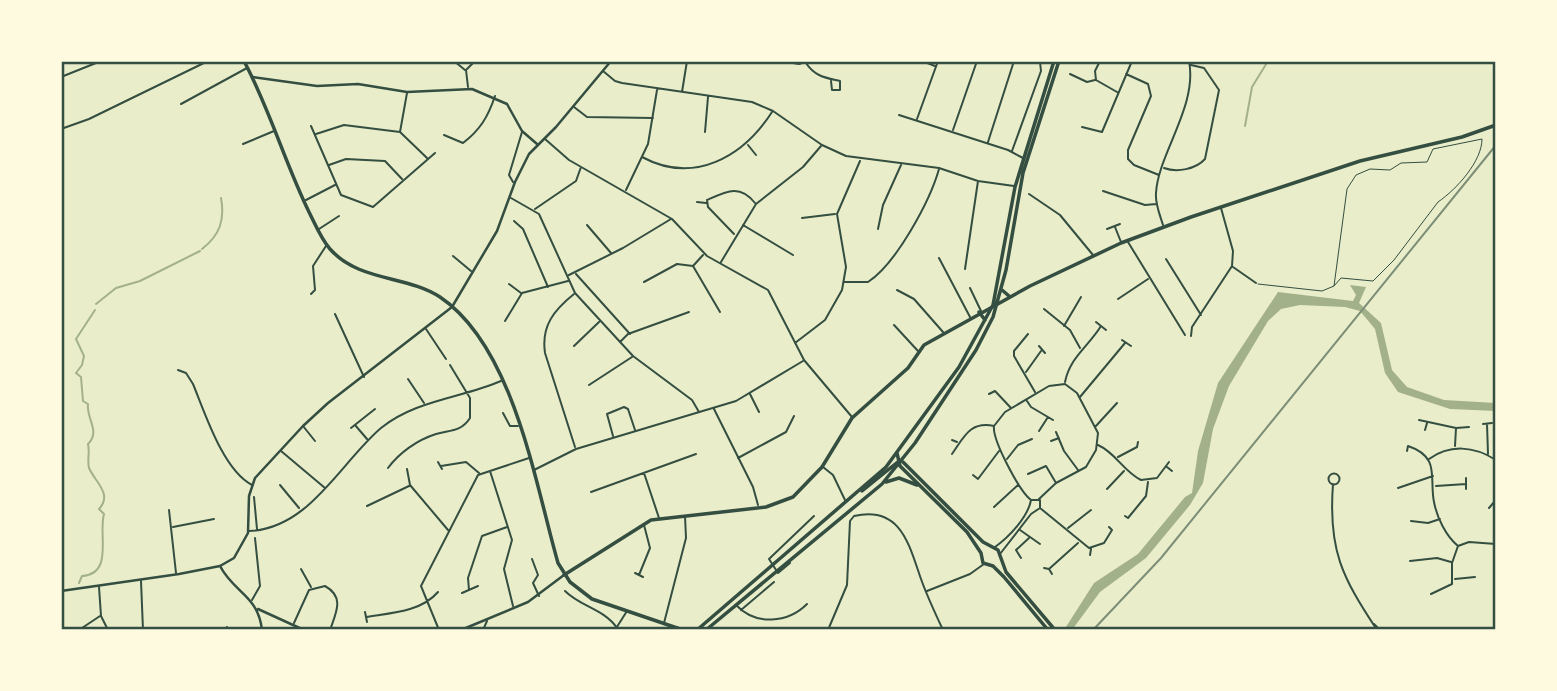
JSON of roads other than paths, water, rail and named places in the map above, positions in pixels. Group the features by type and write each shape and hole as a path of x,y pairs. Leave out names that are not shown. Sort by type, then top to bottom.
{"main road":[{"path":"244,61 304,201 327,245 336,255 368,273 432,292 452,307 486,351 502,381 519,425 558,563 564,575 592,599 680,629"},
{"path":"857,494 897,453 959,368 993,305 1023,158 1056,63"},
{"path":"697,630 882,484 900,463 976,350 1002,288 1017,187 1056,63"},
{"path":"564,575 643,524 684,515 758,508 793,498 822,467 852,418 908,368 918,351 943,332 1009,296 1121,243 1164,226 1360,161 1462,137 1496,125"},
{"path":"1002,288 1009,296"},
{"path":"980,312 985,322"},
{"path":"897,453 900,463 922,488 967,532 981,553 984,564 993,566 1048,628 1055,630"},
{"path":"706,630 846,503 900,463"},
{"path":"900,463 1000,554 1000,560 1048,628"},
{"path":"882,484 899,478 922,488"},
{"path":"981,553 992,547"},
{"path":"993,566 1000,560"}],"street":[{"path":"61,77 101,61"},
{"path":"61,129 89,119 208,61"},
{"path":"426,62 432,61"},
{"path":"454,61 466,70 468,89"},
{"path":"466,70 475,61"},
{"path":"61,591 141,581 220,566 239,552 248,531 251,485 303,426 452,307 497,232 515,182 537,144 573,107 611,61"},
{"path":"682,93 687,61"},
{"path":"780,61 808,62 811,70 831,81"},
{"path":"922,61 936,67"},
{"path":"917,120 938,61"},
{"path":"952,132 977,61"},
{"path":"988,143 1014,61"},
{"path":"1030,61 1056,63"},
{"path":"1096,80 1095,71 1100,61"},
{"path":"1082,127 1100,133 1132,61"},
{"path":"1011,151 1041,71 1040,62"},
{"path":"1164,168 1177,171 1205,159 1219,90 1204,68 1190,63 1181,122 1160,175 1156,193 1164,226"},
{"path":"181,104 248,67"},
{"path":"603,71 615,81 752,103 773,111 822,145 860,160 939,168 978,181 1017,187"},
{"path":"1070,74 1087,82 1096,80 1118,92"},
{"path":"1126,75 1148,84 1151,96 1127,156 1134,165 1160,175"},
{"path":"253,77 317,86 351,84 407,92 468,89 495,96 507,104 522,131 537,144"},
{"path":"625,191 642,157 653,118 657,89"},
{"path":"400,131 407,92"},
{"path":"447,135 464,144 483,124 495,96"},
{"path":"705,132 708,96"},
{"path":"573,107 587,117 653,118"},
{"path":"642,157 660,166 678,170 723,159 747,144 773,111"},
{"path":"899,115 988,143 1023,158"},
{"path":"315,135 344,125 400,131 428,159"},
{"path":"311,126 336,185 344,197 373,207 435,153"},
{"path":"243,144 275,131"},
{"path":"515,182 509,175 522,131"},
{"path":"545,138 581,166 672,219 704,254 768,290 804,360 852,418"},
{"path":"747,144 756,155"},
{"path":"720,263 735,234 756,204 803,167 822,145"},
{"path":"328,165 346,159 385,161 403,181"},
{"path":"795,344 817,329 832,311 844,281 846,267 837,215 860,160"},
{"path":"878,229 883,205 901,164"},
{"path":"534,210 576,181 581,166"},
{"path":"844,281 853,284 868,282 886,267 927,200 939,168"},
{"path":"965,269 978,181"},
{"path":"304,201 336,185"},
{"path":"697,202 707,203 737,189 746,192 756,204"},
{"path":"1104,191 1145,205 1157,204"},
{"path":"1029,194 1063,217 1094,257"},
{"path":"1030,200 1033,196"},
{"path":"510,198 534,210 550,234 575,293 633,356 692,400 699,412"},
{"path":"707,203 735,234"},
{"path":"1191,335 1200,314 1232,266 1233,251 1221,207"},
{"path":"802,218 837,215"},
{"path":"318,230 339,216"},
{"path":"335,219 338,224"},
{"path":"567,276 612,254 672,219"},
{"path":"514,221 523,229 548,287"},
{"path":"742,224 793,256"},
{"path":"1107,229 1120,224"},
{"path":"587,225 612,254"},
{"path":"1115,227 1121,243"},
{"path":"1127,241 1184,333 1188,330"},
{"path":"312,294 315,290 313,267 327,245"},
{"path":"693,266 704,254"},
{"path":"453,256 473,272"},
{"path":"939,258 970,317"},
{"path":"1166,260 1200,314"},
{"path":"643,282 677,264 693,266"},
{"path":"693,266 720,312"},
{"path":"1232,266 1256,283"},
{"path":"575,273 630,334"},
{"path":"1118,299 1149,278"},
{"path":"505,321 522,293 569,281"},
{"path":"509,284 522,293"},
{"path":"970,288 980,312"},
{"path":"897,290 914,299 943,332"},
{"path":"575,293 555,310 543,340 576,449"},
{"path":"1064,326 1081,297"},
{"path":"1077,303 1081,306"},
{"path":"1044,309 1064,326 1082,350"},
{"path":"620,342 630,334 689,312"},
{"path":"335,314 364,377"},
{"path":"1045,319 1049,315"},
{"path":"574,346 600,321"},
{"path":"1096,322 1106,330"},
{"path":"894,325 918,351"},
{"path":"1065,384 1070,363 1091,343 1101,326"},
{"path":"426,329 446,359"},
{"path":"1028,334 1014,354 1036,394"},
{"path":"1017,336 1022,341"},
{"path":"1122,340 1131,346"},
{"path":"1080,397 1125,343"},
{"path":"1039,346 1045,353"},
{"path":"1024,373 1031,369 1041,351"},
{"path":"589,385 633,356"},
{"path":"534,471 576,449 713,408 749,394 804,360"},
{"path":"388,468 394,458 427,438 458,429 467,423 472,408 467,393 450,365"},
{"path":"178,370 186,373 193,384 224,454 242,480 251,485"},
{"path":"408,379 425,404"},
{"path":"248,531 279,525 301,510 326,488 368,440 392,420 425,404 502,381"},
{"path":"1065,384 1073,388 1080,397 1095,427 1098,445 1089,464 1056,483 1039,499 1031,500 1018,485 1007,459 995,442 994,426 1000,416 1036,394 1052,385 1065,384"},
{"path":"995,386 995,391 1012,409"},
{"path":"989,394 995,391"},
{"path":"749,394 759,412"},
{"path":"1027,401 1031,407 1054,420"},
{"path":"1095,427 1116,404 1118,410"},
{"path":"613,437 607,414 624,407 628,409 635,430"},
{"path":"713,408 754,487 758,508"},
{"path":"351,428 375,409"},
{"path":"503,413 510,426 519,425"},
{"path":"738,458 786,432 794,416"},
{"path":"1039,430 1049,416"},
{"path":"1419,420 1456,428 1469,426"},
{"path":"1425,430 1427,422"},
{"path":"355,424 368,440"},
{"path":"1487,424 1488,454"},
{"path":"1483,425 1492,424"},
{"path":"303,426 315,441"},
{"path":"952,454 974,426 994,426"},
{"path":"1455,447 1456,428"},
{"path":"1056,432 1078,471"},
{"path":"1018,437 1021,443"},
{"path":"1051,441 1059,438"},
{"path":"1007,459 1021,443 1032,439"},
{"path":"952,440 958,443"},
{"path":"1117,458 1137,447 1138,442"},
{"path":"1098,445 1117,458 1125,470 1148,481 1157,478 1169,462"},
{"path":"1407,451 1408,446 1428,460 1434,476 1434,505 1446,534 1458,546"},
{"path":"1137,447 1141,450"},
{"path":"1428,460 1439,452 1455,447 1488,454 1496,460"},
{"path":"974,482 1000,450"},
{"path":"280,451 326,488"},
{"path":"391,454 394,458"},
{"path":"591,492 696,454"},
{"path":"439,630 422,592 422,582 448,531 480,473 530,457"},
{"path":"438,463 442,468 466,462 480,473"},
{"path":"1166,466 1172,471"},
{"path":"822,467 832,475 846,503"},
{"path":"1028,474 1048,467 1056,483"},
{"path":"407,469 410,485 448,531"},
{"path":"490,470 512,544 503,569 514,608"},
{"path":"1107,489 1125,470"},
{"path":"1034,471 1036,476"},
{"path":"644,472 659,519"},
{"path":"973,475 978,479"},
{"path":"1398,488 1434,476"},
{"path":"1466,478 1466,489"},
{"path":"1125,516 1128,518 1146,496 1148,481"},
{"path":"1434,486 1466,484"},
{"path":"280,485 301,510"},
{"path":"367,506 410,485"},
{"path":"1001,510 996,506 1018,485"},
{"path":"1111,485 1115,490"},
{"path":"1333,485 1338,557 1351,593 1378,630"},
{"path":"1404,487 1406,493"},
{"path":"254,497 257,530"},
{"path":"1039,499 1040,508 1068,528 1079,542 1091,548 1104,543 1112,530"},
{"path":"992,547 1004,540 1030,506 1031,500"},
{"path":"1489,508 1495,505 1495,501"},
{"path":"1030,506 1035,510"},
{"path":"1000,554 1035,510 1040,508"},
{"path":"169,510 176,575"},
{"path":"1077,510 1081,515"},
{"path":"1068,528 1081,515 1091,510"},
{"path":"664,624 686,538 684,515"},
{"path":"828,630 847,585 850,522 854,516 876,515 898,525 907,539 943,630"},
{"path":"790,563 778,573 771,557 814,516"},
{"path":"1411,521 1428,523 1441,518"},
{"path":"172,527 214,519"},
{"path":"635,573 641,576 650,548 643,524"},
{"path":"469,590 468,578 482,536 508,527"},
{"path":"1109,527 1117,530"},
{"path":"1019,529 1040,544"},
{"path":"252,600 260,586 255,538"},
{"path":"1021,558 1016,550 1029,538"},
{"path":"1049,569 1055,560 1079,542"},
{"path":"1431,594 1449,588 1454,579 1452,562 1458,546 1464,543 1496,544"},
{"path":"250,546 255,546"},
{"path":"1090,555 1091,548"},
{"path":"1410,561 1437,558 1452,562"},
{"path":"532,559 538,575 533,583 539,596"},
{"path":"1416,561 1417,567"},
{"path":"926,591 970,574 984,564"},
{"path":"220,566 227,579 252,600 258,609 262,630"},
{"path":"1044,568 1049,569 1052,574"},
{"path":"301,569 311,588"},
{"path":"461,630 539,596 564,575"},
{"path":"1454,579 1475,577"},
{"path":"141,581 144,630"},
{"path":"741,610 774,582"},
{"path":"99,586 101,615 108,630"},
{"path":"311,588 325,586 336,596 338,606 330,630"},
{"path":"462,593 478,586"},
{"path":"293,624 311,588"},
{"path":"565,591 574,599 607,614 616,629 627,610"},
{"path":"1440,591 1442,596"},
{"path":"366,617 402,611 426,603 438,592"},
{"path":"735,604 741,610 774,620 791,617 807,604"},
{"path":"258,609 304,630"},
{"path":"365,612 367,622"},
{"path":"79,630 101,615"},
{"path":"484,630 486,620"}],"lane":[{"path":"1256,283 1282,289 1322,291 1334,286 1341,278 1373,281 1482,152 1482,139 1433,149 1427,162 1401,163 1390,170 1370,169 1356,175 1347,189 1334,286"}],"waterway":[{"path":"1245,126 1252,87 1268,61"},
{"path":"202,249 220,226 221,198"},
{"path":"96,304 116,288 140,281 200,251"},
{"path":"79,583 82,576 92,574 98,568 103,552 104,514 99,509 103,504 104,493 89,468 88,444 93,430 88,404 83,401 81,377 76,373 84,356 76,339 95,310"}],"railway":[{"path":"1093,630 1161,558 1496,145"}]}
